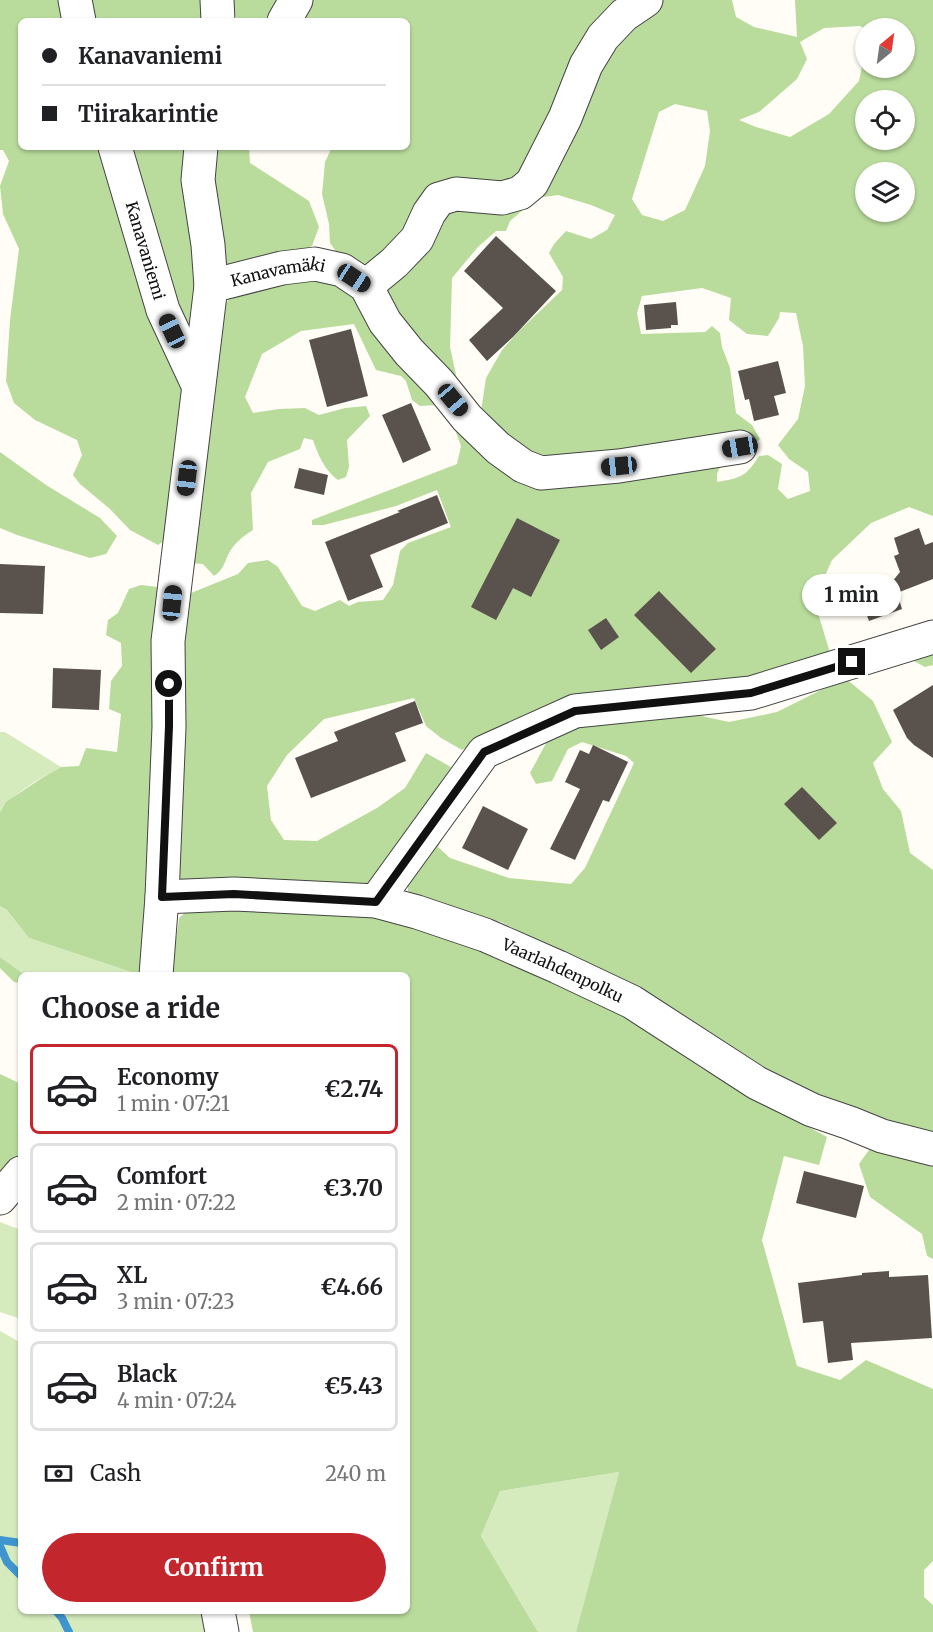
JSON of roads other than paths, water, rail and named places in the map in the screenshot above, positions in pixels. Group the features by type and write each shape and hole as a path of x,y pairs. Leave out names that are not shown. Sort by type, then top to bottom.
{"street":[{"path":"75,0 78,18"},
{"path":"217,0 218,18"},
{"path":"286,18 296,0"},
{"path":"366,286 394,263 417,239 429,213 439,199 456,194 502,198 520,193 532,183 565,118 586,65 603,37 624,15 646,0"},
{"name":"Kanavaniemi","path":"116,150 163,310 198,385"},
{"path":"156,972 162,897 169,726 168,641 211,286 208,245 198,180 201,150"},
{"name":"Kanavamäki","path":"211,286 282,268 315,264 342,270 366,286 385,322 467,418 498,448 523,466 544,473 619,466 740,447"},
{"path":"376,902 484,752 575,711 751,693 933,637"},
{"name":"Vaarlahdenpolku","path":"162,897 234,894 376,902 417,912 485,935 632,1002 757,1083 812,1110 882,1136 933,1149"},
{"path":"0,1198 18,1177"},
{"path":"0,1207 18,1213"},
{"path":"219,1614 222,1632"}],"waterway":[{"path":"0,1540 18,1543"},
{"path":"0,1546 7,1562 18,1573"},
{"path":"59,1614 69,1632"}]}
